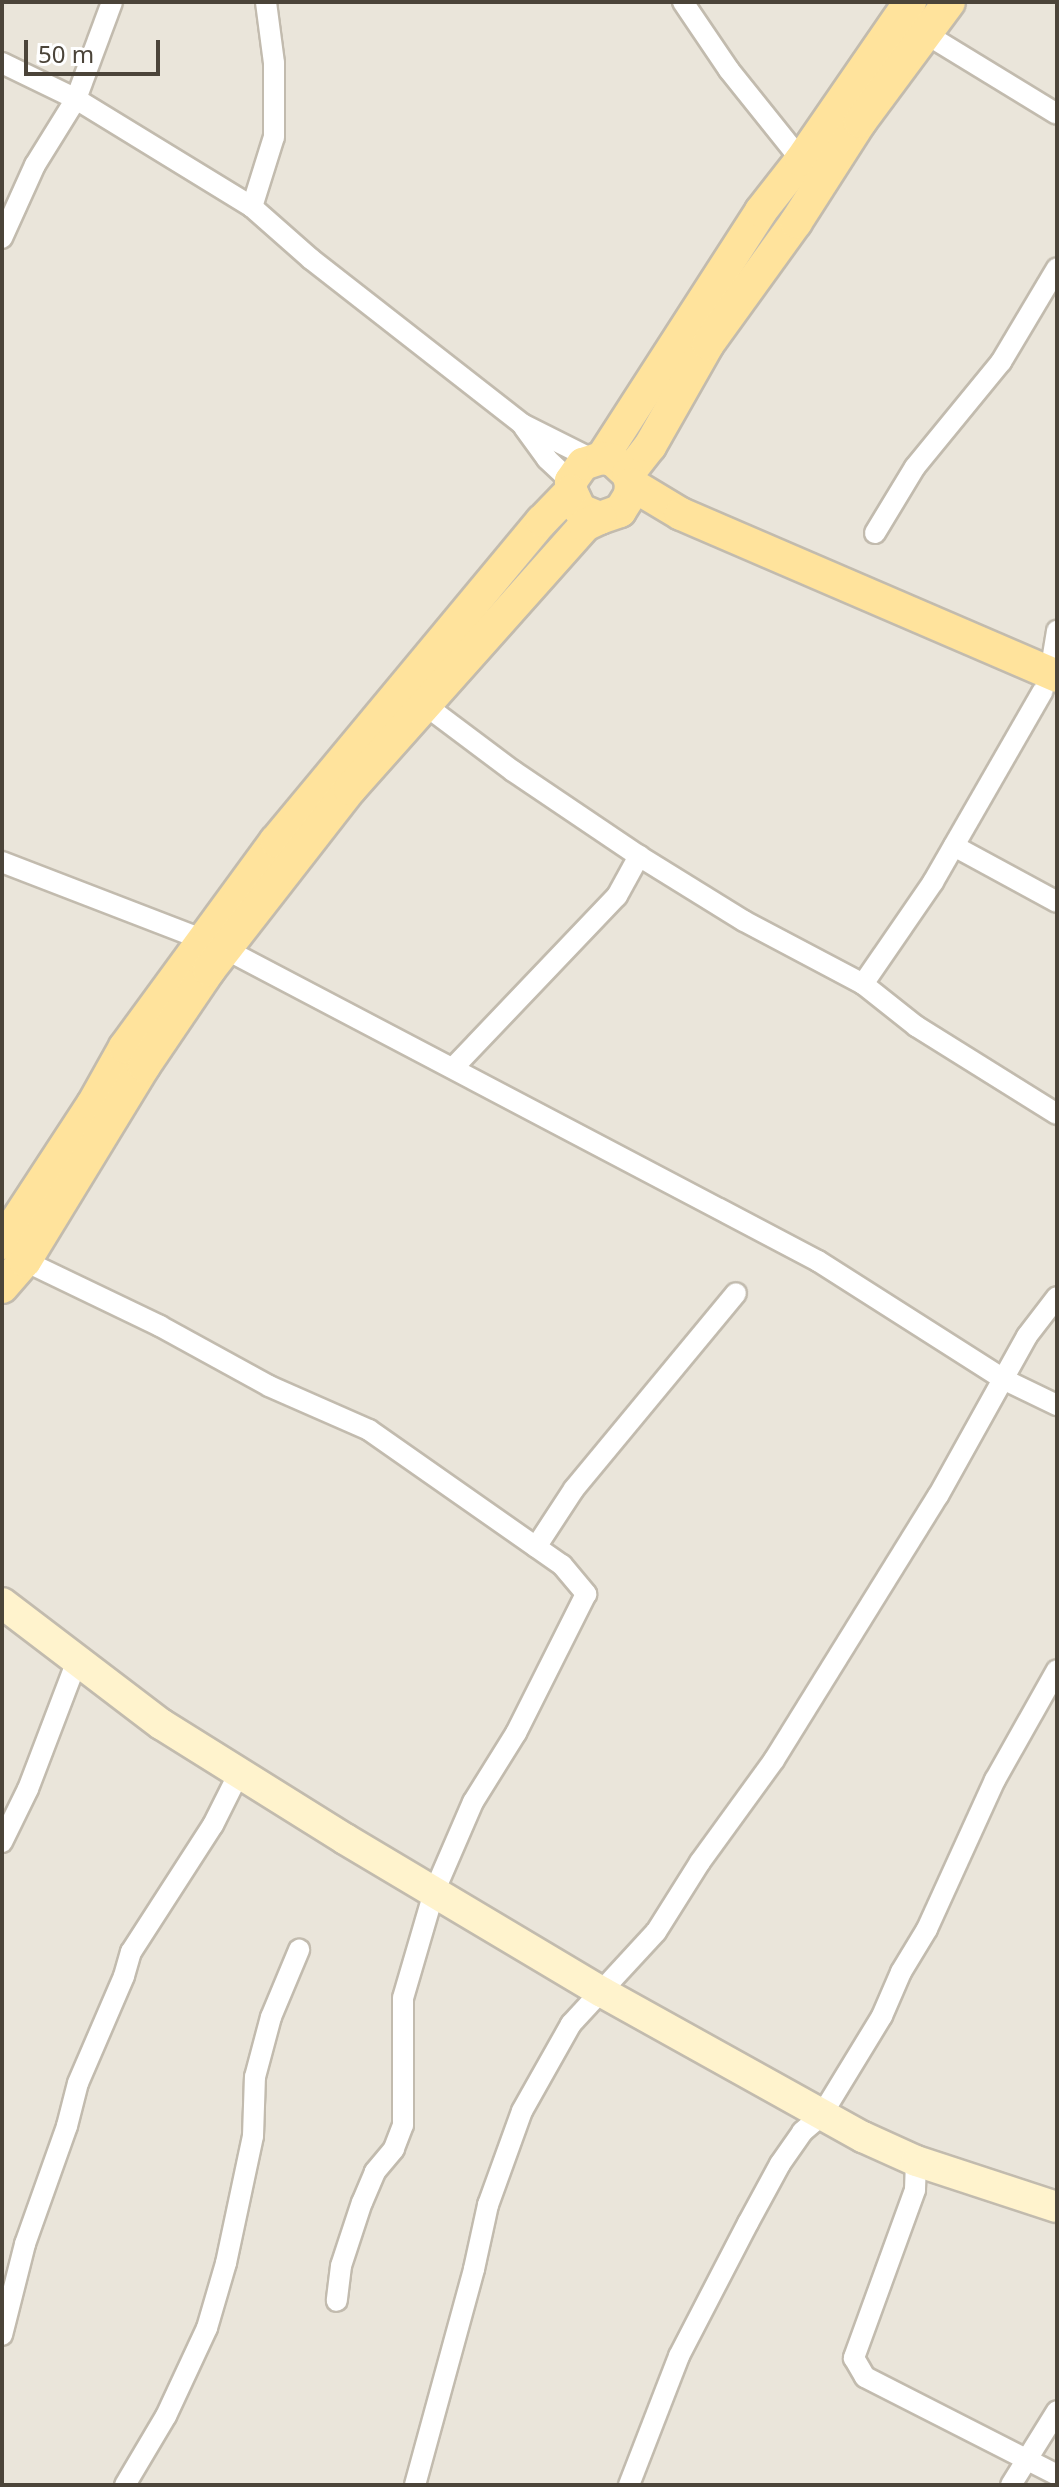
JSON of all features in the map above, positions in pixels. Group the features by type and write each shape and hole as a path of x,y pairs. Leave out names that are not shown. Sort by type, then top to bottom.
{"main road":[{"path":"2,1287 9,1244 125,1047 585,525 602,485 761,211 801,160 910,2"},
{"path":"214,944 308,799 602,485 650,446 708,344 796,222 860,122 949,2"},
{"path":"602,485 681,514 1052,684"}],"street":[{"path":"2,238 35,165 76,99 112,2"},
{"path":"252,207 274,137 274,63 266,2"},
{"path":"683,2 729,70 801,160"},
{"path":"926,34 1057,114"},
{"path":"2,63 76,99 252,207 311,259 602,485"},
{"path":"875,533 915,467 1001,362 1057,268"},
{"path":"522,424 547,459 602,485"},
{"path":"863,984 954,846 1052,684 1057,631"},
{"path":"425,705 513,771 639,856 744,921 863,984 916,1026 1057,1114"},
{"path":"954,846 1057,902"},
{"path":"454,1067 617,896 639,856"},
{"path":"2,862 214,944 454,1067 818,1261 1005,1380 1057,1405"},
{"path":"9,1244 269,1386 369,1430 562,1565 586,1594 516,1733 473,1802 434,1892 403,1998 403,2125 394,2149 375,2172 362,2202 341,2266 337,2301"},
{"path":"536,1547 574,1489 736,1293"},
{"path":"415,2485 474,2269 488,2205 522,2111 571,2024 656,1932 700,1862 774,1760 856,1634 1005,1380 1027,1336 1057,1297"},
{"path":"2,1603 161,1724 602,1992 821,2116 916,2161 1057,2207"},
{"path":"2,1842 28,1789 77,1661"},
{"path":"629,2485 679,2356 748,2223 780,2164 802,2132 821,2116 882,2016 901,1972 927,1929 995,1780 1057,1670"},
{"path":"2,2335 25,2244 67,2126 78,2083 124,1976 131,1952 213,1825 239,1773"},
{"path":"125,2485 166,2416 207,2328 226,2263 253,2136 255,2077 271,2017 299,1950"},
{"path":"916,2161 915,2190 854,2358 865,2377 1057,2475"},
{"path":"1011,2485 1057,2411"}],"shaded area":[{"path":"2,2 1057,2 1057,2485 2,2485"}]}
